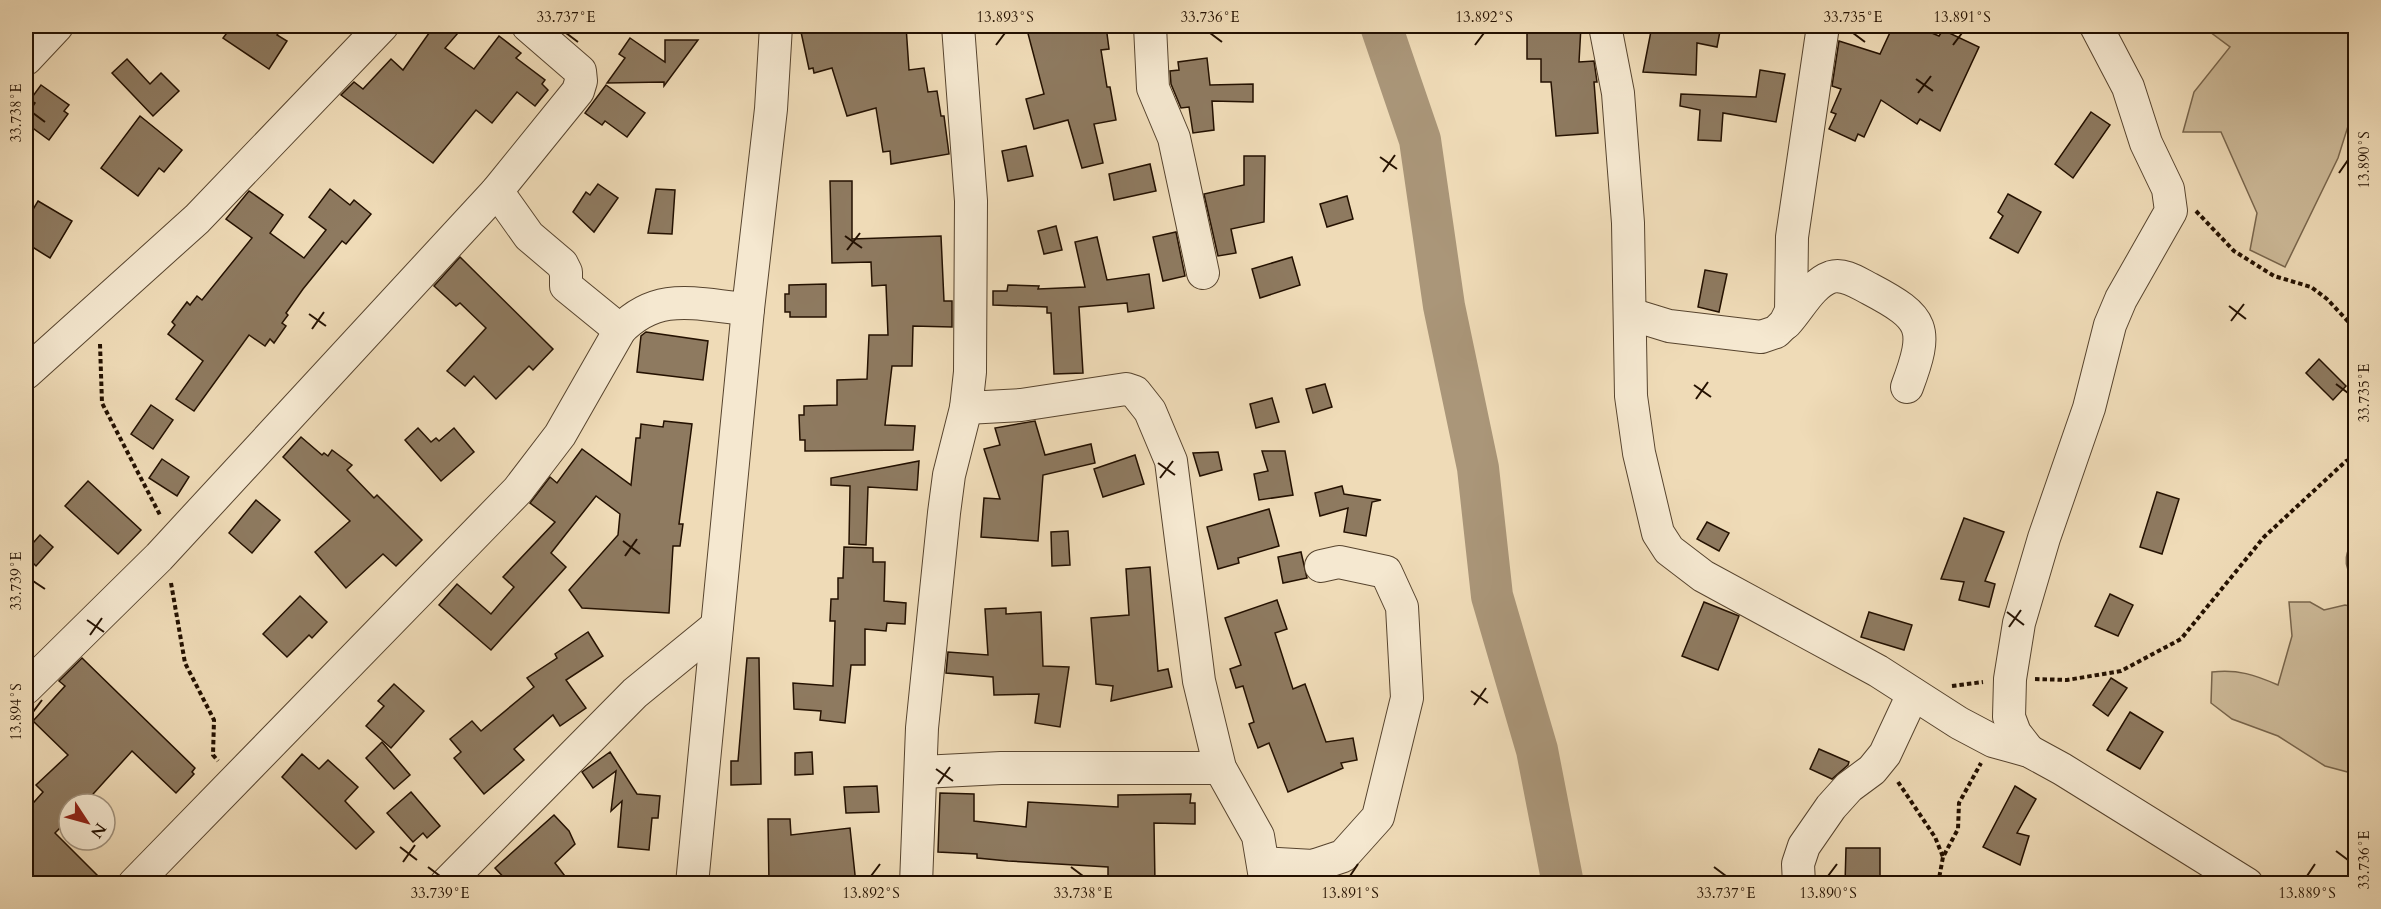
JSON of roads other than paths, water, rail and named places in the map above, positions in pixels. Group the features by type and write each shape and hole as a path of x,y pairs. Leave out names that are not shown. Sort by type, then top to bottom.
{"street":[{"path":"26,59 57,26"},
{"path":"26,373 197,219 382,26"},
{"path":"26,688 159,557 496,191 578,91 581,81 579,71 573,62 528,26"},
{"path":"692,884 748,309 771,109 776,26"},
{"path":"916,884 922,728 944,513 949,475 966,408 970,360 971,201 958,26"},
{"path":"1150,26 1153,88 1174,138 1203,273"},
{"path":"1605,26 1618,93 1621,123 1628,223 1631,396 1639,453 1658,533 1669,550 1703,576 1808,632 1993,741 2029,751 2247,884"},
{"path":"1785,323 1791,310 1792,237 1823,26"},
{"path":"2029,751 2014,733 2009,717 2010,679 2019,623 2044,538 2089,408 2110,325 2121,299 2168,222 2172,201 2146,143 2128,87 2096,26"},
{"path":"496,191 530,236 562,264 566,272 566,286 620,330"},
{"path":"1630,314 1669,326 1761,337 1776,332 1822,281 1833,276 1847,277 1903,307 1912,316 1918,329 1920,343 1907,387"},
{"path":"134,884 518,490 560,435 620,330 633,316 649,307 664,303 748,309"},
{"path":"966,408 1021,405 1126,388 1142,399 1167,447 1171,461 1199,681 1221,768 1258,836 1265,873 1313,866 1343,856 1378,817 1407,698 1402,607 1386,572 1339,562 1320,566"},
{"path":"446,884 635,693 717,626"},
{"path":"1799,884 1798,864 1804,846 1831,807 1849,787 1872,770 1885,754 1912,694"},
{"path":"922,772 1001,768 1221,768"}],"waterway":[{"path":"1381,26 1420,140 1444,306 1478,468 1492,596 1537,750 1563,884"}]}
